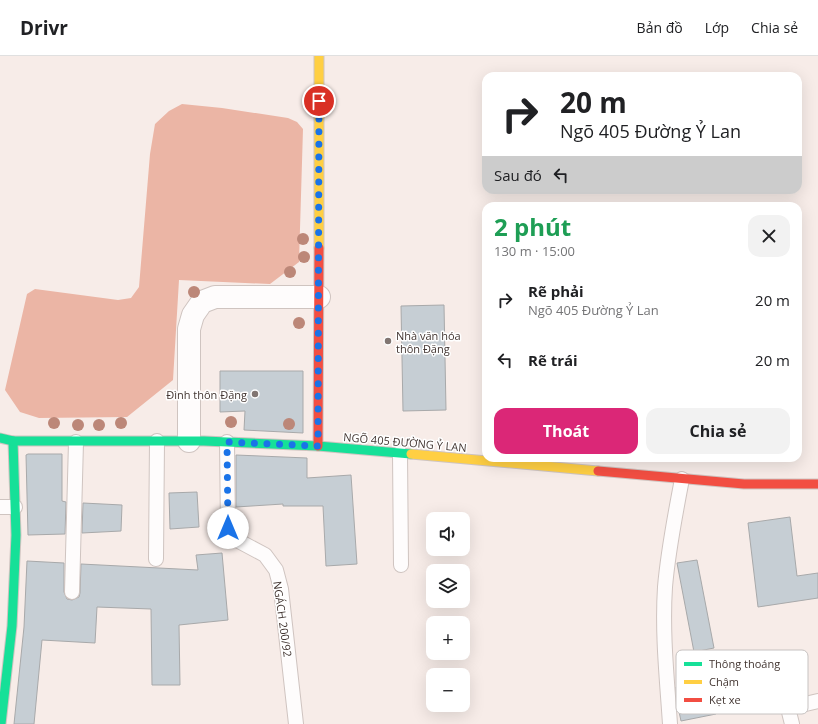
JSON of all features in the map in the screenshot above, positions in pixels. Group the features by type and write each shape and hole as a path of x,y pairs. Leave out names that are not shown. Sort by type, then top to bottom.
{"street":[{"path":"318,446 319,56"},
{"path":"189,441 189,330 193,315 202,302 215,297 319,297"},
{"name":"NGÕ 405 ĐƯỜNG Ỷ LAN","path":"0,438 13,441 189,441 318,446 482,461"},
{"path":"1,724 5,646 12,626 15,565 13,441"},
{"name":"NGÕ 405 ĐƯỜNG Ỷ LAN","path":"490,462 744,484 818,484"}],"lane":[{"path":"156,559 157,441"},
{"path":"72,592 76,442"},
{"name":"NGÁCH 200/92","path":"227,442 228,528 235,539 265,555 276,570 281,590 296,724"},
{"path":"400,454 401,565"},
{"path":"670,724 666,673 665,588 671,537 682,479"},
{"path":"0,507 15,507"},
{"path":"808,703 818,701"},
{"path":"790,714 792,724"}],"shaded area":[{"path":"182,104 222,108 288,118 297,122 303,129 299,262 270,284 179,280 173,380 127,417 39,418 20,412 5,390 27,294 35,289 118,300 131,298 139,287 150,154 155,124 169,111"}],"building":[{"path":"444,305 446,410 403,411 401,306"},
{"path":"220,371 303,371 303,433 244,430 245,411 220,412"},
{"path":"62,454 62,501 66,502 65,534 28,535 26,455"},
{"path":"236,455 307,458 307,478 351,475 357,564 326,566 323,506 283,506 283,504 236,507"},
{"path":"197,492 199,527 170,529 169,493"},
{"path":"83,503 122,505 121,531 82,533"},
{"path":"790,517 797,576 818,573 818,598 758,607 748,523"},
{"path":"222,553 228,620 179,625 180,685 152,685 151,609 97,607 95,643 42,640 34,724 14,724 24,627 27,561 64,563 64,592 67,599 72,600 79,597 80,593 81,564 198,570 196,555"},
{"path":"697,560 714,648 694,650 677,563"},
{"path":"680,714 716,714 681,721"}],"traffic: fast":[{"path":"0,438 13,441 16,535 12,626 1,724"},
{"path":"13,441 204,441 318,446 411,454"}],"traffic: slow":[{"path":"319,56 319,248"},
{"path":"411,454 482,460"},
{"path":"499,462 598,471"}],"traffic: jam":[{"path":"318,446 319,248"},
{"path":"598,471 744,484 818,484"}],"place":[{"name":"Nhà văn hóa thôn Đặng","path":"388,341"},
{"name":"Đình thôn Đặng","path":"255,394"}],"route":[{"path":"228,528 227,442 318,446 319,101"}]}
